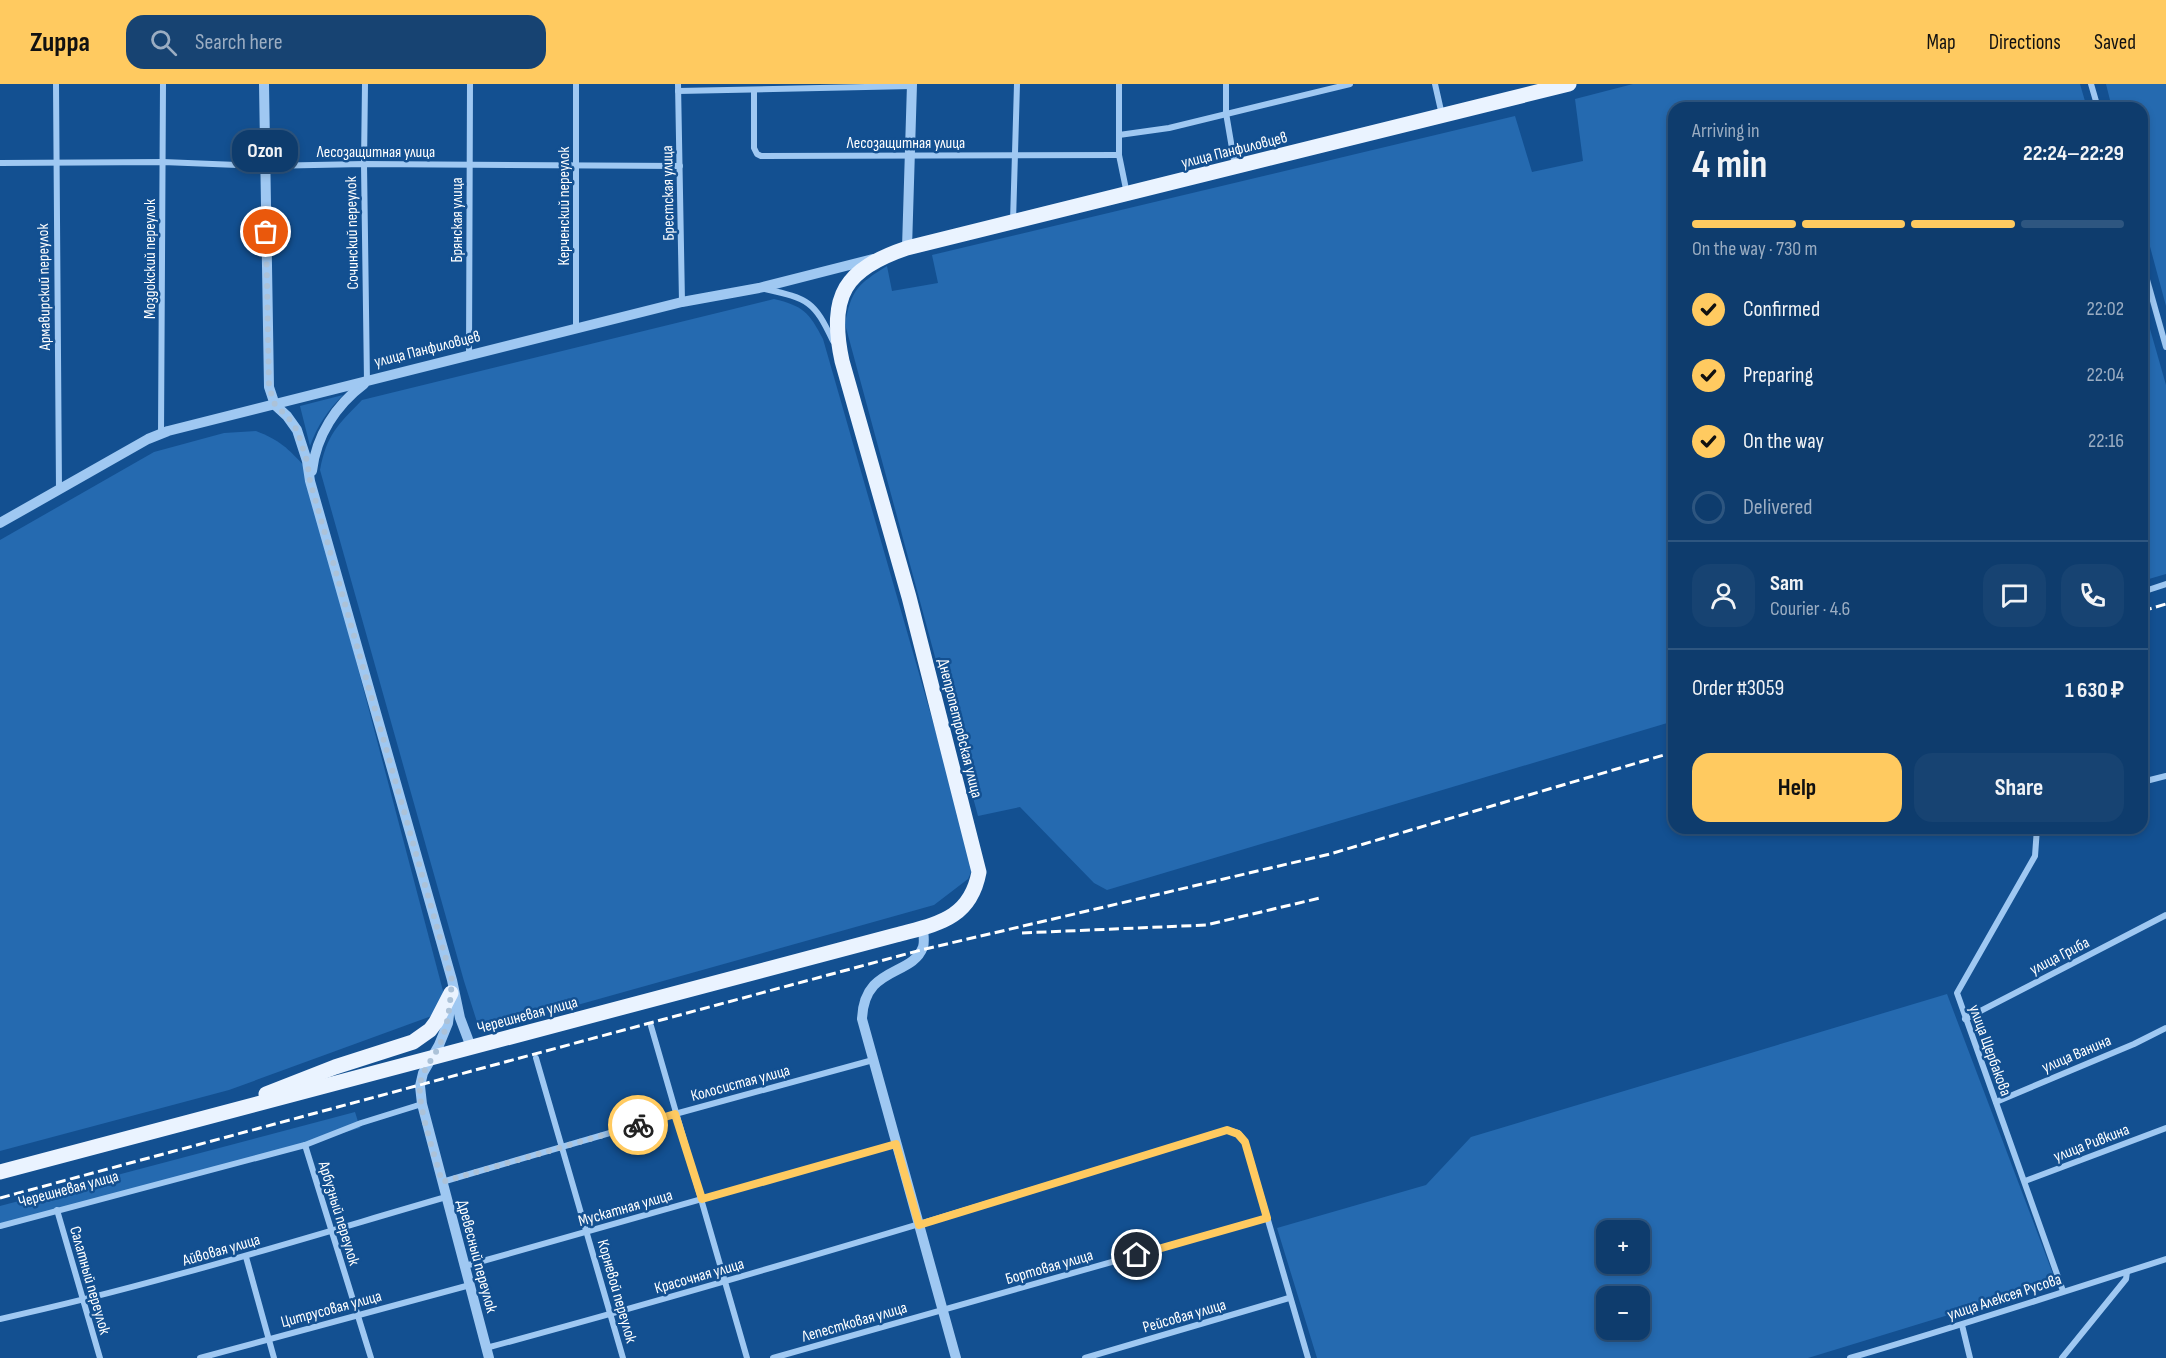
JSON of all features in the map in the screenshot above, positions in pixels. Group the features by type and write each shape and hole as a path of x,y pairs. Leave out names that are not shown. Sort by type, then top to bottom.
{"main road":[{"name":"улица Панфиловцев","path":"907,248 1569,84"},
{"name":"Днепропетровская улица","path":"907,248 882,256 861,270 846,286 839,302 837,338 909,597 979,873 976,889 959,912 943,922 923,927"},
{"name":"Черешневая улица","path":"0,1172 923,927"},
{"path":"249,1106 268,1093 293,1082 413,1042 430,1030 436,1022 452,986"}],"street":[{"name":"Армавирский переулок","path":"56,84 59,490"},
{"name":"Моздокский переулок","path":"161,434 163,84"},
{"path":"264,84 269,387 275,405 297,430 307,461 310,481 460,1018 471,1047"},
{"name":"Сочинский переулок","path":"365,84 367,382"},
{"name":"Брянская улица","path":"470,84 470,357"},
{"name":"Керченский переулок","path":"576,84 576,328"},
{"path":"1013,223 1017,84"},
{"path":"1119,84 1119,155 1127,194"},
{"path":"1226,84 1226,113 1235,167"},
{"path":"1119,135 1169,128 1325,87 1350,84"},
{"path":"1435,84 1443,115"},
{"path":"2091,84 2096,102"},
{"path":"678,88 754,90 912,85 907,248"},
{"name":"Брестская улица","path":"678,88 682,302"},
{"name":"Лесозащитная улица","path":"754,90 754,148 761,156 1119,155"},
{"name":"Лесозащитная улица","path":"0,163 163,162 264,166 364,164 680,166"},
{"name":"улица Панфиловцев","path":"0,523 148,439 161,434 470,357 576,328 682,302 759,288 882,256"},
{"path":"2148,284 2166,348"},
{"path":"759,288 794,296 809,303 818,312 842,361"},
{"path":"310,481 315,450 328,423 338,409 367,382"},
{"path":"2148,590 2166,584"},
{"path":"2148,780 2166,776"},
{"name":"улица Щербакова","path":"2037,834 2035,856 1957,993 2063,1291"},
{"name":"улица Гриба","path":"1965,1018 2166,915"},
{"path":"923,927 921,950 913,960 882,978 870,989 862,1003 862,1018 956,1358"},
{"name":"Древесный переулок","path":"452,986 448,1023 423,1073 420,1086 422,1104 488,1353"},
{"path":"651,1026 747,1358"},
{"name":"улица Ванина","path":"1996,1102 2166,1028"},
{"name":"Корневой переулок","path":"536,1058 623,1358"},
{"name":"Колосистая улица","path":"442,1182 675,1114 873,1060"},
{"name":"Черешневая улица","path":"0,1226 305,1145 361,1123 422,1104"},
{"name":"улица Ривкина","path":"2025,1181 2166,1128"},
{"name":"Красочная улица","path":"488,1353 610,1314 919,1225 1227,1130 1238,1134 1245,1142 1267,1218"},
{"name":"Мускатная улица","path":"465,1266 896,1144"},
{"name":"Арбузный переулок","path":"305,1145 371,1358"},
{"name":"Айвовая улица","path":"0,1319 82,1301 246,1257 446,1197"},
{"name":"Салатный переулок","path":"57,1210 100,1358"},
{"path":"1267,1218 1308,1358"},
{"name":"Бортовая улица","path":"942,1311 1267,1218"},
{"path":"246,1257 274,1358"},
{"name":"улица Алексея Русова","path":"1850,1358 1962,1325 2166,1259"},
{"path":"2062,1358 2126,1279 2127,1272"},
{"name":"Цитрусовая улица","path":"200,1358 470,1285"},
{"name":"Рейсовая улица","path":"1085,1358 1290,1298"},
{"name":"Лепестковая улица","path":"772,1358 942,1311"},
{"path":"1962,1325 1970,1358"}],"shaded area":[{"path":"1633,84 2080,84 2085,102 1668,102 1668,723 1107,890 1094,883 1020,807 978,816 845,324 850,303 857,289 887,266 892,291 938,283 932,255 1515,116 1532,172 1583,161 1575,99"},
{"path":"2106,84 2166,84 2166,306 2148,239 2148,102 2110,102"},
{"path":"774,299 792,304 809,316 823,339 974,865 968,879 934,905 488,1030 477,1022 464,981 320,470 326,448 334,431 362,400"},
{"path":"2148,322 2166,385 2166,574 2148,579"},
{"path":"343,395 332,406 310,446 300,406"},
{"path":"256,431 283,445 305,467 448,1010 229,1090 0,1151 0,540 154,452 224,433"},
{"path":"1947,994 2056,1282 1808,1358 1317,1358 1277,1228 1426,1185 1471,1137"},
{"path":"355,1112 360,1128 0,1229 0,1206"}],"railway":[{"path":"2148,609 2166,604"},
{"path":"0,1198 921,950 1330,854 1668,754"},
{"path":"1022,933 1206,925 1320,898"}],"way so far":[{"path":"266,232 269,387 275,405 297,430 302,444 310,481 452,980 448,1023 423,1073 420,1086 422,1104 442,1182 638,1125"}],"place":[{"name":"Ozon","path":"266,232"}],"route":[{"path":"638,1125 675,1114 702,1199 896,1144 919,1225 1227,1130 1238,1134 1245,1142 1267,1218 1137,1255"}]}
